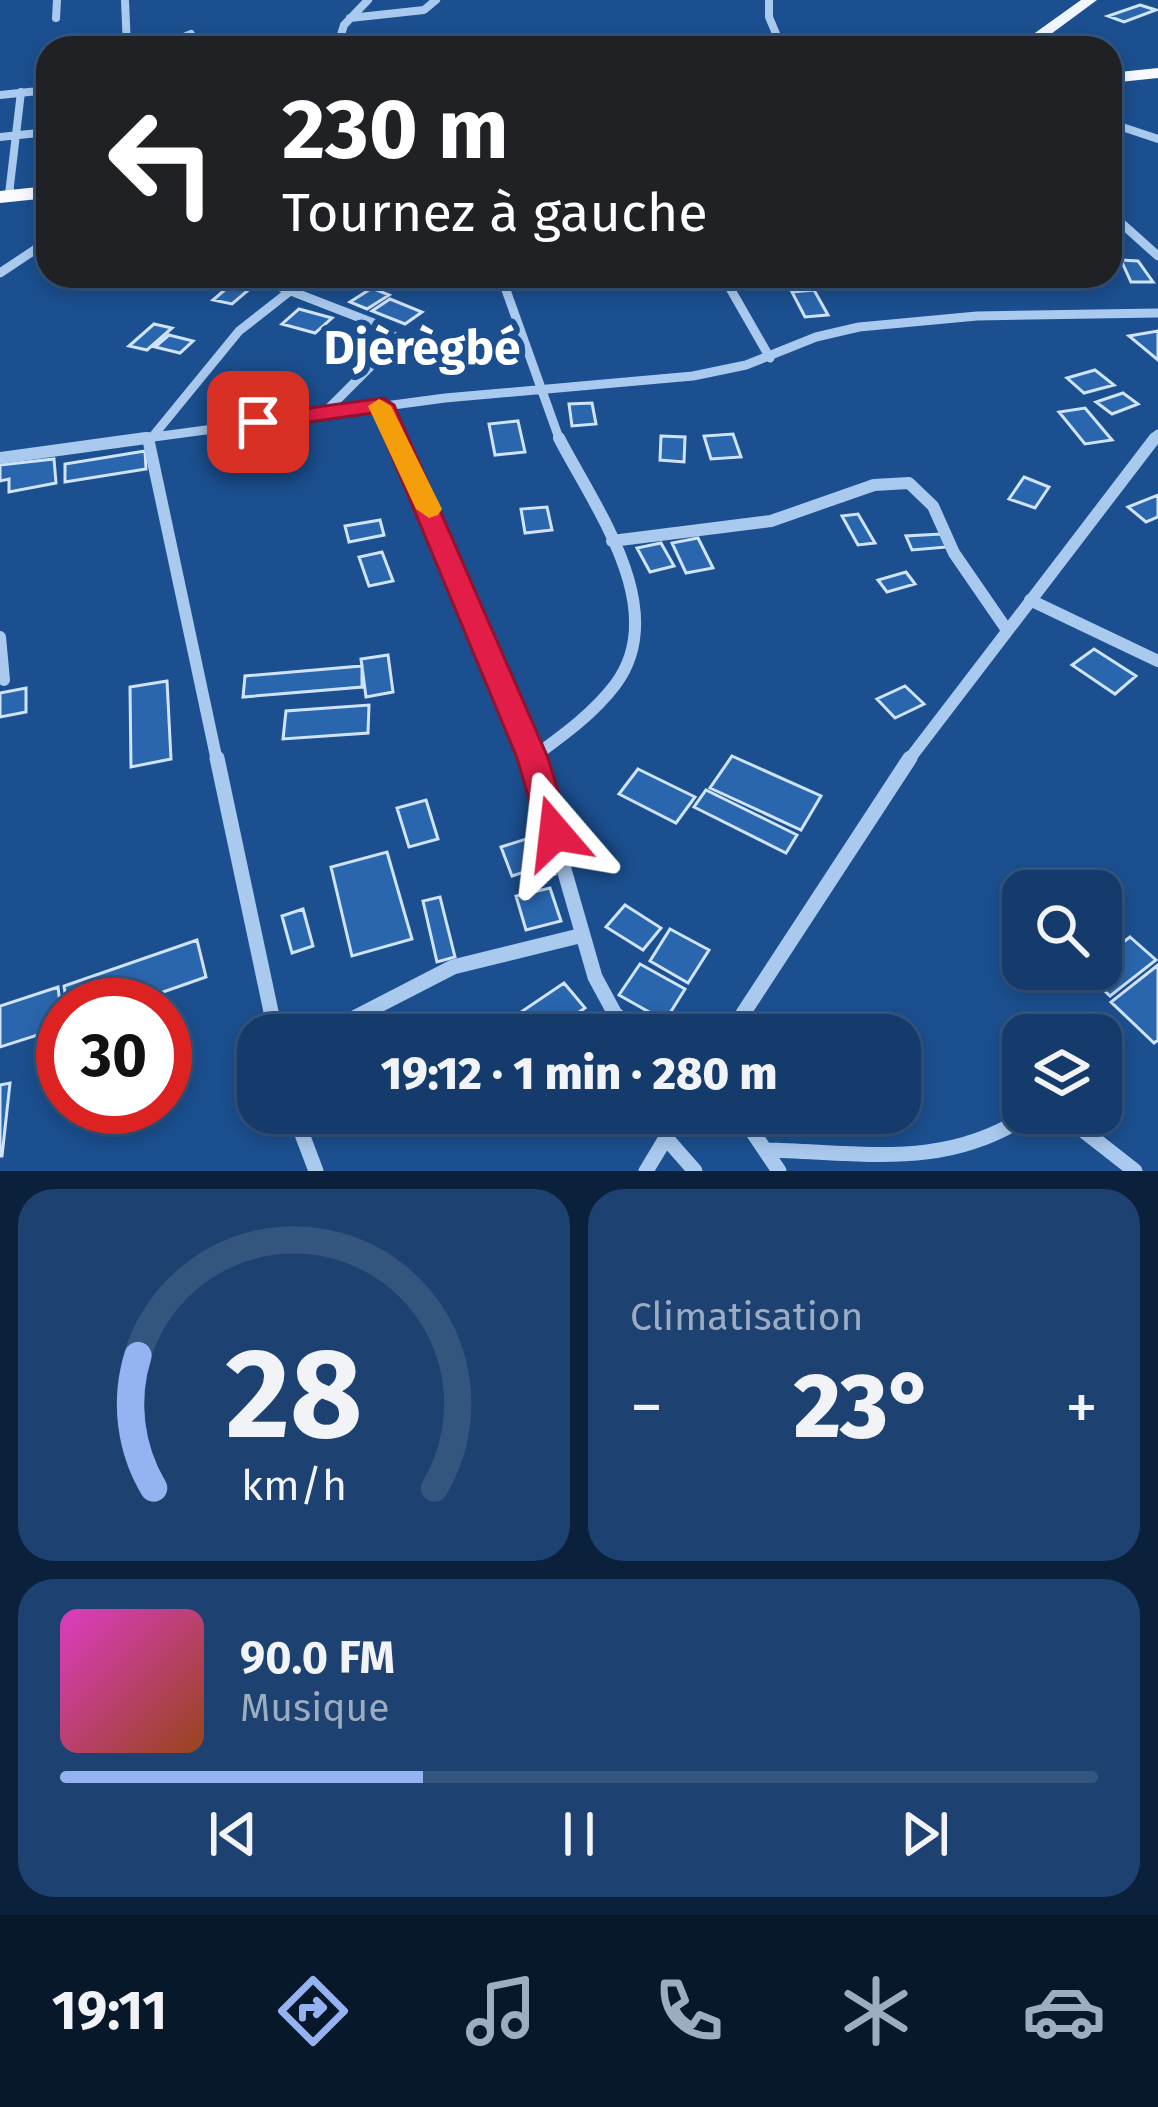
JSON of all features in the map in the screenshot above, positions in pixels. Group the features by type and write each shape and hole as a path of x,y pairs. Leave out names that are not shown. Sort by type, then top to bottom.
{"highway":[{"path":"1122,77 1158,73"},
{"path":"4,197 36,193"}],"main road":[{"path":"1038,36 1084,1"}],"street":[{"path":"56,18 57,0"},
{"path":"124,0 126,36"},
{"path":"342,36 350,18 368,0"},
{"path":"350,18 424,10 436,0"},
{"path":"769,0 769,17 777,36"},
{"path":"186,36 191,34"},
{"path":"0,94 36,91"},
{"path":"4,197 21,92"},
{"path":"1122,127 1158,139"},
{"path":"0,137 36,134"},
{"path":"1122,224 1158,256"},
{"path":"0,273 36,249"},
{"path":"282,288 376,324 398,339 322,414"},
{"path":"505,288 553,428 612,541 634,599 638,628 633,657 602,706 532,758"},
{"path":"730,288 770,358"},
{"path":"148,438 239,331 290,291"},
{"path":"0,458 383,405 694,376 770,358 830,333 926,320 1158,314"},
{"path":"383,405 532,758 595,977 615,1014"},
{"path":"742,1014 891,783 1158,434"},
{"path":"148,438 271,1014"},
{"path":"612,541 776,521 825,506 874,482 909,483 933,506 954,553 1007,630"},
{"path":"1030,600 1158,661"},
{"path":"0,637 4,680"},
{"path":"362,1014 453,967 583,934"},
{"path":"766,1150 928,1152 967,1148 1002,1133"},
{"path":"302,1134 316,1171"},
{"path":"646,1171 668,1134"},
{"path":"755,1134 777,1170"},
{"path":"1088,1134 1135,1171"},
{"path":"666,1138 695,1171"}],"building":[{"path":"1140,5 1156,10 1124,22 1108,16"},
{"path":"1122,260 1138,261 1153,282 1131,282"},
{"path":"227,288 251,288 232,304 213,300"},
{"path":"372,288 389,295 367,309 350,302"},
{"path":"814,290 828,315 805,317 792,292"},
{"path":"390,299 422,312 405,324 372,311"},
{"path":"299,309 332,318 315,333 282,324"},
{"path":"154,324 172,328 147,350 129,346"},
{"path":"1158,331 1158,360 1129,336"},
{"path":"169,335 193,341 180,353 155,347"},
{"path":"1095,370 1114,385 1084,393 1067,378"},
{"path":"1123,393 1138,404 1112,414 1096,402"},
{"path":"592,403 596,424 572,426 569,404"},
{"path":"1085,408 1112,440 1085,444 1059,412"},
{"path":"518,421 525,452 495,455 489,424"},
{"path":"733,434 741,457 711,459 704,436"},
{"path":"661,436 685,437 684,462 660,460"},
{"path":"145,451 146,469 65,482 65,464"},
{"path":"54,459 56,483 9,492 9,479 0,481 0,465"},
{"path":"1024,477 1049,487 1035,508 1009,499"},
{"path":"1158,495 1158,517 1146,522 1128,507"},
{"path":"547,507 552,530 525,533 521,509"},
{"path":"858,514 875,543 858,545 842,516"},
{"path":"380,520 384,535 349,542 345,526"},
{"path":"941,534 947,547 912,550 906,536"},
{"path":"698,538 713,568 686,573 672,543"},
{"path":"661,543 674,566 650,572 637,548"},
{"path":"382,552 393,581 369,586 359,557"},
{"path":"906,572 915,584 887,592 878,580"},
{"path":"1094,649 1136,676 1115,694 1072,665"},
{"path":"388,655 393,692 366,697 361,659"},
{"path":"362,666 362,687 243,697 245,676"},
{"path":"167,681 171,759 131,767 130,687"},
{"path":"905,686 924,704 895,718 877,699"},
{"path":"26,688 26,712 0,717 0,693"},
{"path":"369,705 368,733 283,739 286,711"},
{"path":"732,756 821,796 801,830 710,788"},
{"path":"638,769 695,797 676,823 619,794"},
{"path":"706,790 797,835 786,853 694,807"},
{"path":"426,800 438,839 409,847 397,808"},
{"path":"539,835 555,874 534,880 530,870 512,876 501,847"},
{"path":"387,852 412,939 352,956 331,867"},
{"path":"550,888 561,921 526,930 516,896"},
{"path":"440,897 455,957 437,962 423,901"},
{"path":"625,905 661,928 643,950 606,927"},
{"path":"303,909 313,946 292,953 282,916"},
{"path":"670,929 709,950 688,983 650,961"},
{"path":"1130,937 1156,960 1122,987 1122,943"},
{"path":"197,940 206,977 192,982 192,978 87,978"},
{"path":"640,964 685,989 669,1014 653,1014 619,995"},
{"path":"1158,965 1158,1040 1154,1043 1111,1002"},
{"path":"564,983 585,1008 576,1014 521,1012"},
{"path":"36,994 36,1036 0,1047 0,1006"},
{"path":"10,1083 2,1156 0,1156 0,1085"}],"slow traffic":[{"path":"379,406 383,405 429,509"}],"district":[{"name":"Djèrègbé","path":"422,347"}],"route":[{"path":"258,422 383,405 532,758 555,833"}]}
